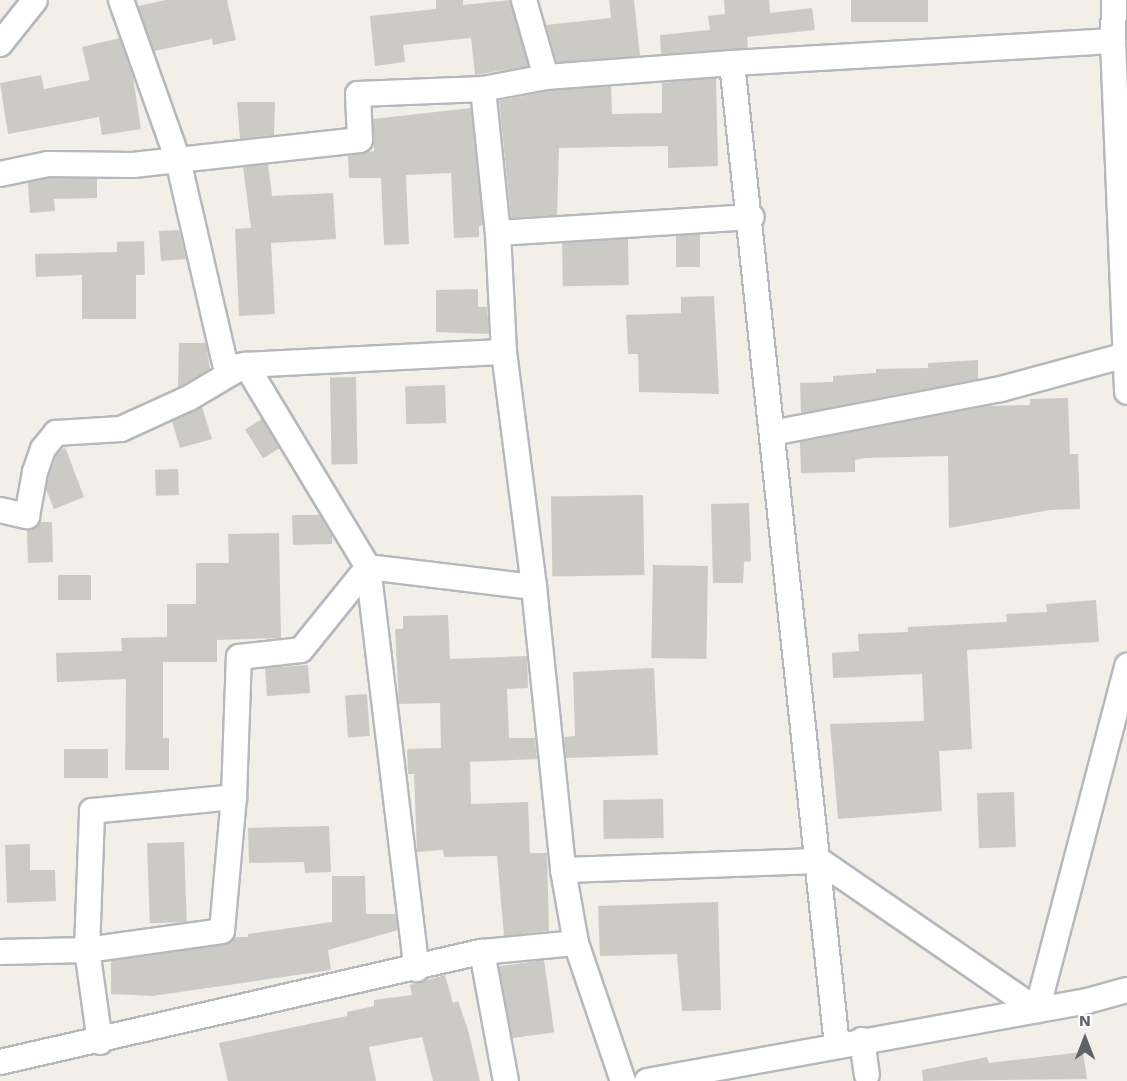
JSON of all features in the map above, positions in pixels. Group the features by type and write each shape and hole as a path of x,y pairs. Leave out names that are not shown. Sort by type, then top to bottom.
{"street":[{"path":"0,44 35,0"},
{"path":"524,0 546,77"},
{"path":"1114,0 1113,41 1124,267 1127,392"},
{"path":"129,2 178,160 226,368 504,352"},
{"path":"0,174 48,164 133,165 360,140 358,94 483,89 546,77 732,63 1113,41"},
{"path":"732,63 751,217 772,433 820,861 837,1045"},
{"path":"483,89 498,232 504,352 534,587 563,870 576,943 623,1081"},
{"path":"498,232 751,217"},
{"path":"772,433 1002,389 1126,355"},
{"path":"0,510 27,516 35,472 44,449 56,433 122,429 189,399 242,367"},
{"path":"242,367 368,567 417,969"},
{"path":"368,567 534,587"},
{"path":"0,952 87,950 222,931 234,797 239,657 301,650 368,567"},
{"path":"1037,1010 1127,666"},
{"path":"100,1042 87,950 92,811 234,797"},
{"path":"563,870 820,861 1037,1010"},
{"path":"0,1062 100,1042 482,952 576,943"},
{"path":"482,952 506,1081"},
{"path":"647,1081 862,1040 1037,1010 1127,990"},
{"path":"862,1040 867,1075"}],"building":[{"path":"166,0 227,0 236,40 213,45 212,39 154,51 138,6"},
{"path":"436,0 463,0 463,5 510,0 528,66 475,75 471,38 403,45 405,62 375,66 370,16 436,9"},
{"path":"609,0 634,0 640,56 557,62 546,25 611,18"},
{"path":"724,0 769,0 770,13 812,8 815,30 747,37 748,48 661,54 660,35 710,30 708,16 725,14"},
{"path":"851,0 928,0 928,22 851,22"},
{"path":"120,38 133,77 141,129 102,135 99,117 8,134 0,83 41,75 44,89 90,80 82,47"},
{"path":"716,78 718,166 668,168 668,146 559,148 557,215 511,218 499,101 548,91 611,86 612,114 662,113 662,83"},
{"path":"237,102 275,102 274,135 240,139"},
{"path":"471,108 483,225 479,226 479,237 454,238 451,173 406,175 409,244 384,245 381,178 349,178 348,156 374,151 373,119"},
{"path":"268,164 272,196 333,193 336,239 271,243 275,314 239,316 235,229 251,228 243,167"},
{"path":"49,178 97,179 97,198 54,199 55,211 30,213 28,183"},
{"path":"179,230 186,259 161,261 159,231"},
{"path":"676,235 700,235 700,267 676,267"},
{"path":"628,239 629,285 563,286 562,240"},
{"path":"144,241 145,275 136,275 136,319 82,319 82,275 36,277 35,254 117,252 117,242"},
{"path":"478,289 478,307 487,307 489,334 436,332 436,290"},
{"path":"714,296 719,394 639,392 638,354 628,354 626,315 681,313 681,297"},
{"path":"179,343 206,343 210,369 178,387"},
{"path":"978,360 978,379 801,413 800,383 833,382 833,376 876,373 876,369 928,368 928,363"},
{"path":"330,377 356,377 358,464 332,464"},
{"path":"445,385 446,423 406,424 405,386"},
{"path":"1068,398 1070,454 1078,454 1080,509 1050,510 949,528 948,456 865,458 855,460 855,472 801,473 800,442 988,406 1030,405 1030,399"},
{"path":"202,407 212,439 180,448 172,421"},
{"path":"262,419 280,448 263,458 245,430"},
{"path":"65,447 84,497 54,509 46,489 56,456"},
{"path":"178,469 179,495 156,496 155,470"},
{"path":"643,495 644,575 552,577 551,497"},
{"path":"749,503 751,561 744,562 743,583 713,583 711,504"},
{"path":"292,515 320,515 332,534 332,544 293,545"},
{"path":"39,522 52,522 53,562 28,563 27,530"},
{"path":"279,533 281,638 217,640 217,662 163,662 163,738 169,738 169,770 125,770 126,679 57,682 56,653 122,651 121,638 167,637 167,604 196,604 196,563 229,563 228,534"},
{"path":"653,565 708,566 706,659 651,658"},
{"path":"58,575 91,575 91,600 58,600"},
{"path":"1096,600 1099,642 967,650 972,749 939,751 942,811 838,819 830,724 924,721 922,674 833,678 832,653 859,651 858,634 908,632 908,627 1007,622 1006,614 1047,612 1046,604"},
{"path":"448,615 450,659 527,656 528,688 507,689 509,738 535,738 537,759 470,762 471,804 528,802 530,853 547,853 549,931 504,936 497,856 444,857 443,850 417,852 414,774 408,774 407,749 441,748 440,703 399,704 395,629 403,629 403,616"},
{"path":"308,665 310,693 267,696 265,668"},
{"path":"654,668 658,755 566,758 564,737 575,736 573,672"},
{"path":"367,694 370,736 348,737 345,696"},
{"path":"64,749 108,749 108,778 64,778"},
{"path":"1014,792 1016,847 979,848 977,793"},
{"path":"663,799 664,838 604,839 603,800"},
{"path":"329,826 331,872 305,873 304,862 249,863 248,828"},
{"path":"184,842 187,922 150,923 147,843"},
{"path":"30,844 30,870 55,870 56,901 7,903 5,845"},
{"path":"332,876 365,876 366,914 396,914 398,930 328,950 331,970 152,996 111,994 111,961 224,945 235,937 248,937 248,934 332,922"},
{"path":"718,902 721,1010 682,1011 677,954 600,956 598,906"},
{"path":"544,960 554,1032 510,1039 499,966"},
{"path":"445,975 453,1003 458,1001 468,1030 480,1081 433,1081 422,1037 369,1047 376,1081 228,1081 219,1043 347,1016 347,1012 374,1006 374,1000 412,995 410,985"},
{"path":"1083,1052 1087,1079 923,1081 922,1070 987,1057 989,1063"}]}
